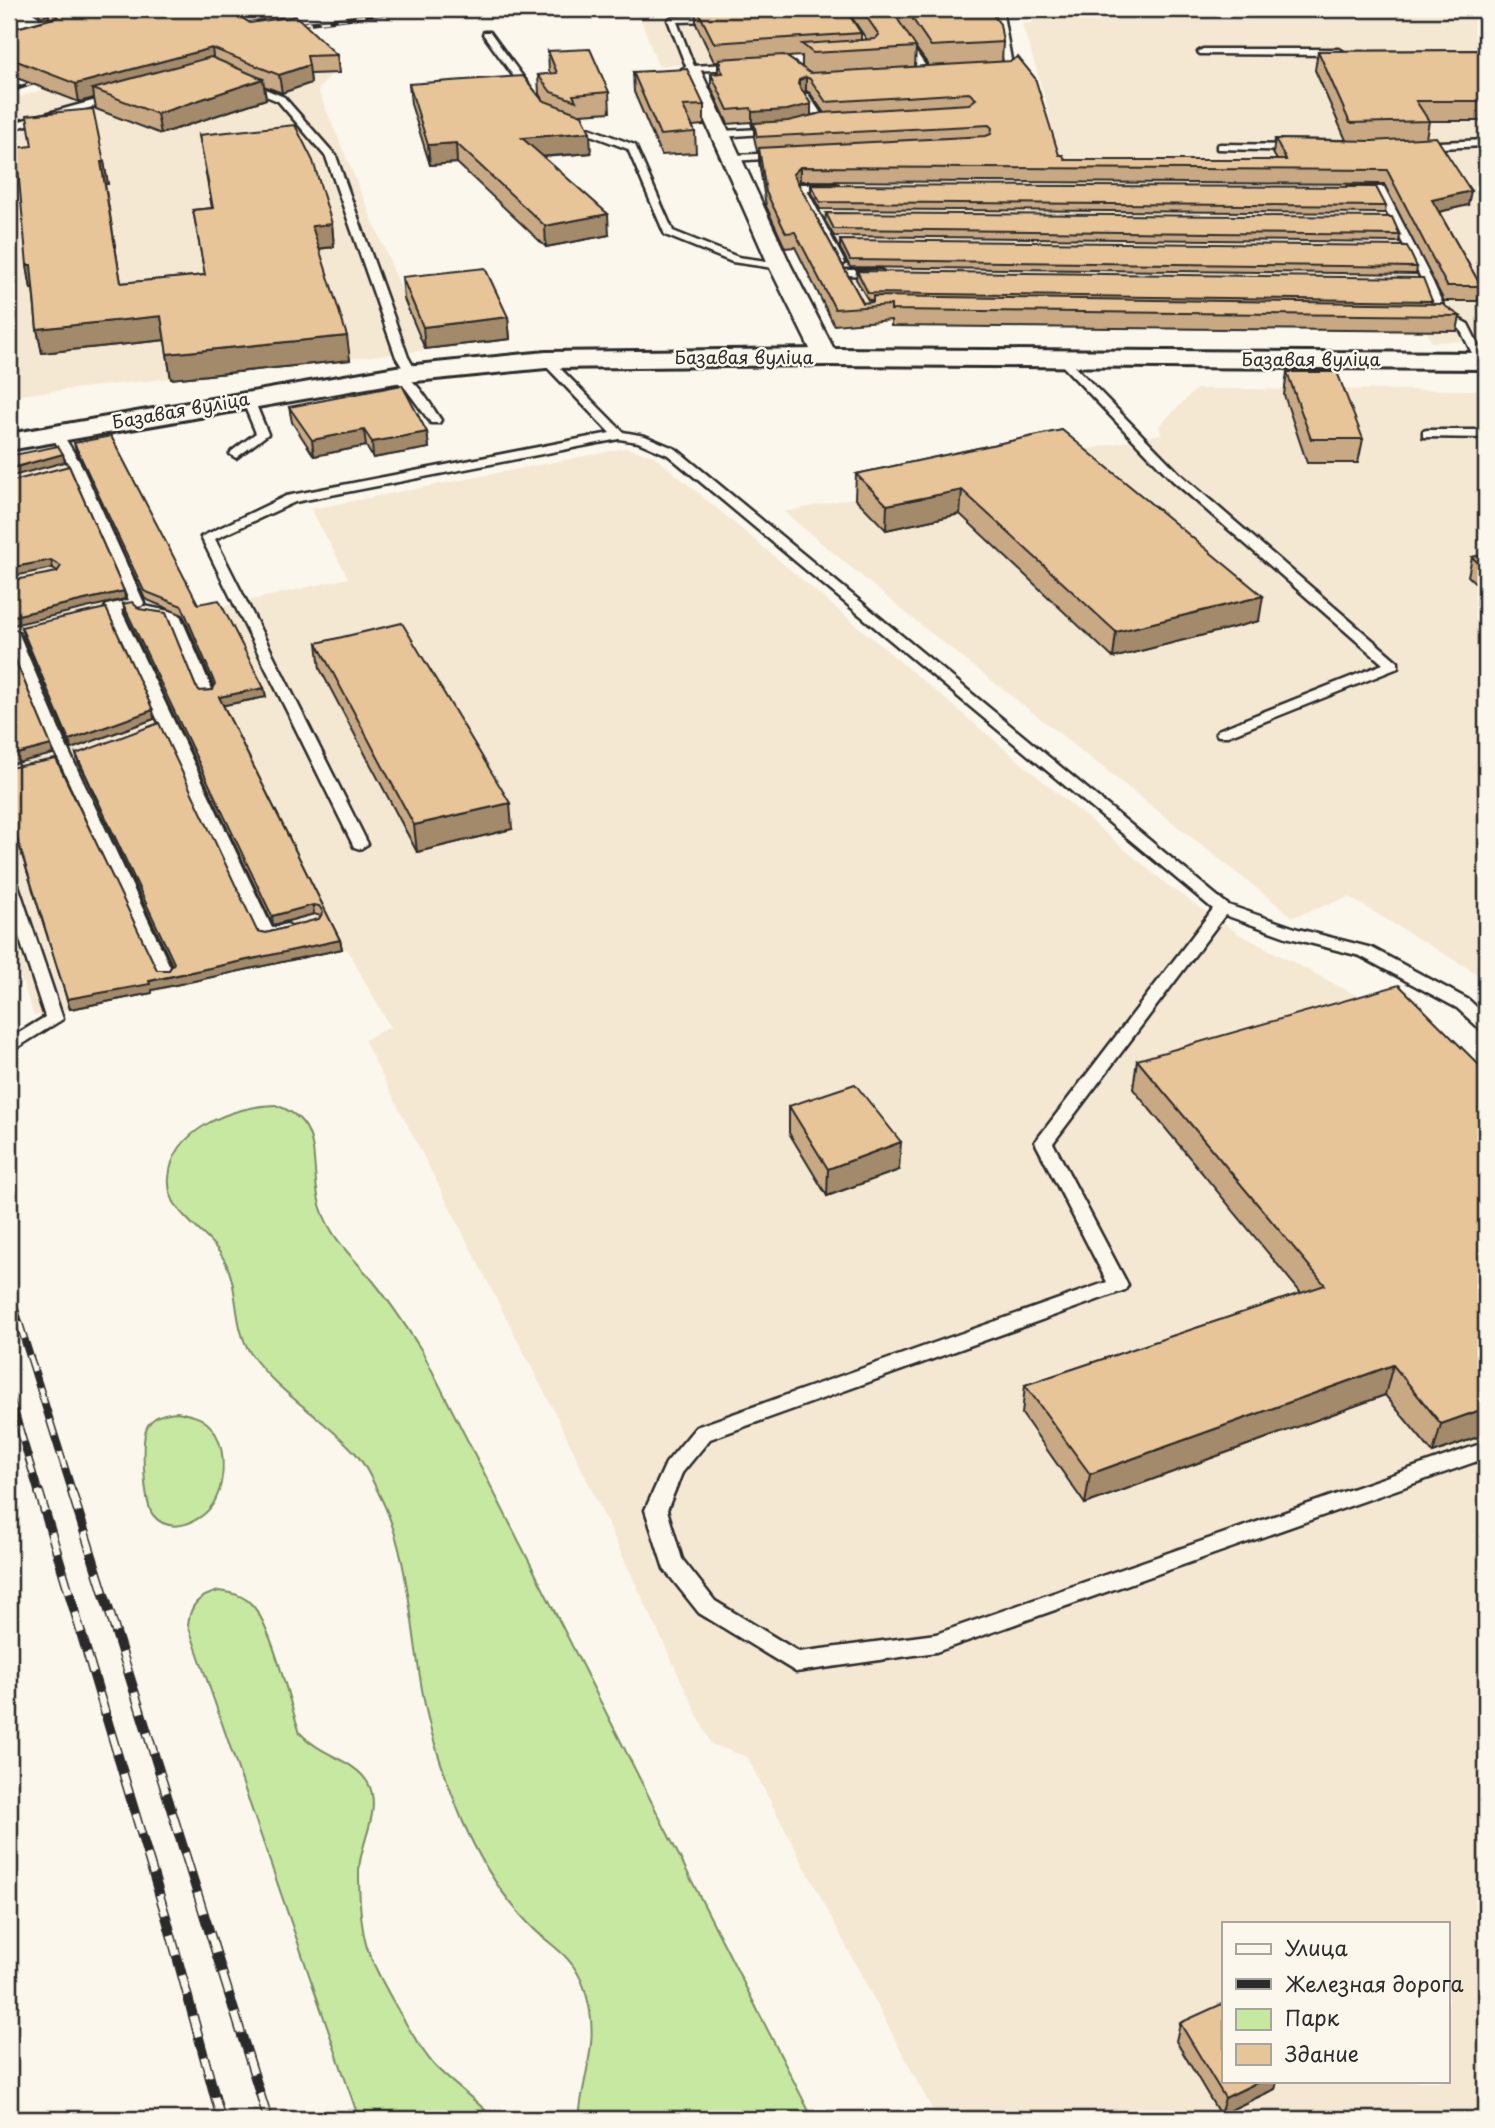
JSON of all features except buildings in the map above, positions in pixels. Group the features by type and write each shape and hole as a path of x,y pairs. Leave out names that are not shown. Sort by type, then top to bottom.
{"street":[{"path":"691,69 780,266 826,357"},
{"name":"Базавая вуліца","path":"9,442 403,374 546,360 826,357 1484,361"}],"lane":[{"path":"986,70 1010,69 998,9"},
{"path":"725,18 672,20 691,69 746,65"},
{"path":"898,31 926,74"},
{"path":"487,34 540,106"},
{"path":"1203,52 1351,51"},
{"path":"900,76 938,74"},
{"path":"237,80 281,99 331,156 402,357 403,374 435,420"},
{"path":"9,127 125,95"},
{"path":"805,96 821,121"},
{"path":"810,124 834,120"},
{"path":"560,121 632,147 669,233 736,260 780,266"},
{"path":"721,134 787,130"},
{"path":"1409,147 1486,143"},
{"path":"1220,147 1315,149"},
{"path":"732,158 796,155"},
{"path":"842,187 800,187 851,284"},
{"path":"1339,189 1380,189 1427,280 1441,314"},
{"path":"816,215 829,215"},
{"path":"1380,219 1394,219"},
{"path":"830,242 844,242"},
{"path":"1396,247 1409,248"},
{"path":"845,273 887,273"},
{"path":"1413,279 1427,280"},
{"path":"1427,313 1459,320 1475,341 1476,351 1484,361"},
{"path":"1062,359 1176,477 1393,665 1223,733"},
{"path":"546,360 619,435"},
{"path":"236,454 262,434 248,400"},
{"path":"57,433 69,468 137,603 146,612 174,616 207,694"},
{"path":"1427,434 1486,434"},
{"path":"360,844 208,537 291,499 619,435 642,439 672,452 1222,908 1292,933 1366,952 1463,1004 1486,1025"},
{"path":"137,603 107,609 161,724 267,934 302,925"},
{"path":"15,631 66,758 165,973"},
{"path":"9,882 54,1019 10,1046"},
{"path":"1222,908 1044,1142 1118,1285 703,1433 673,1469 656,1510 672,1563 707,1607 796,1662 821,1659 936,1643 1486,1450"}],"shaded area":[{"path":"637,9 873,9 857,25 863,36 874,35 893,69 803,57 658,66"},
{"path":"1028,9 1486,9 1486,341 1431,342 1426,331 891,326 890,322 859,323 784,182 1065,184 1045,98 1022,24 1033,23"},
{"path":"310,32 329,45 332,74 318,90 427,350 9,396 9,100 115,68"},
{"path":"1196,389 1486,390 1486,979 1349,897 1293,917 912,618 784,512 1161,434 1159,426"},
{"path":"626,448 654,456 1171,888 1239,934 1392,1014 1486,1109 1486,2119 937,2119 747,1757 711,1744 562,1427 364,1040 390,1027 347,949 189,982 152,993 34,1016 12,952 9,952 9,456 85,449 199,612 348,578 311,509"}],"green space":[{"path":"275,1105 303,1122 313,1147 317,1192 325,1219 343,1247 386,1298 422,1351 813,2119 579,2119 591,2039 589,2006 584,1987 567,1958 537,1932 500,1889 463,1822 431,1731 404,1571 391,1521 381,1498 357,1455 331,1429 275,1382 251,1354 241,1330 228,1268 215,1246 180,1211 170,1191 169,1178 173,1161 181,1146 193,1134 224,1116 259,1106"},
{"path":"177,1412 200,1418 211,1428 221,1448 223,1472 218,1494 208,1511 194,1521 168,1525 153,1515 150,1509 145,1485 144,1443 151,1422 157,1417"},
{"path":"219,1591 246,1599 260,1616 273,1647 300,1733 308,1741 355,1769 368,1783 372,1793 372,1816 359,1871 361,1915 369,1952 395,2005 427,2056 442,2073 494,2119 359,2119 188,1625 193,1606 206,1595"}],"railway":[{"path":"284,26 420,9"},
{"path":"229,26 295,16"},
{"path":"9,91 49,78"},
{"path":"9,1290 73,1494"},
{"path":"9,1393 39,1494"},
{"path":"39,1492 167,1920 221,2119"},
{"path":"72,1492 268,2119"}]}
